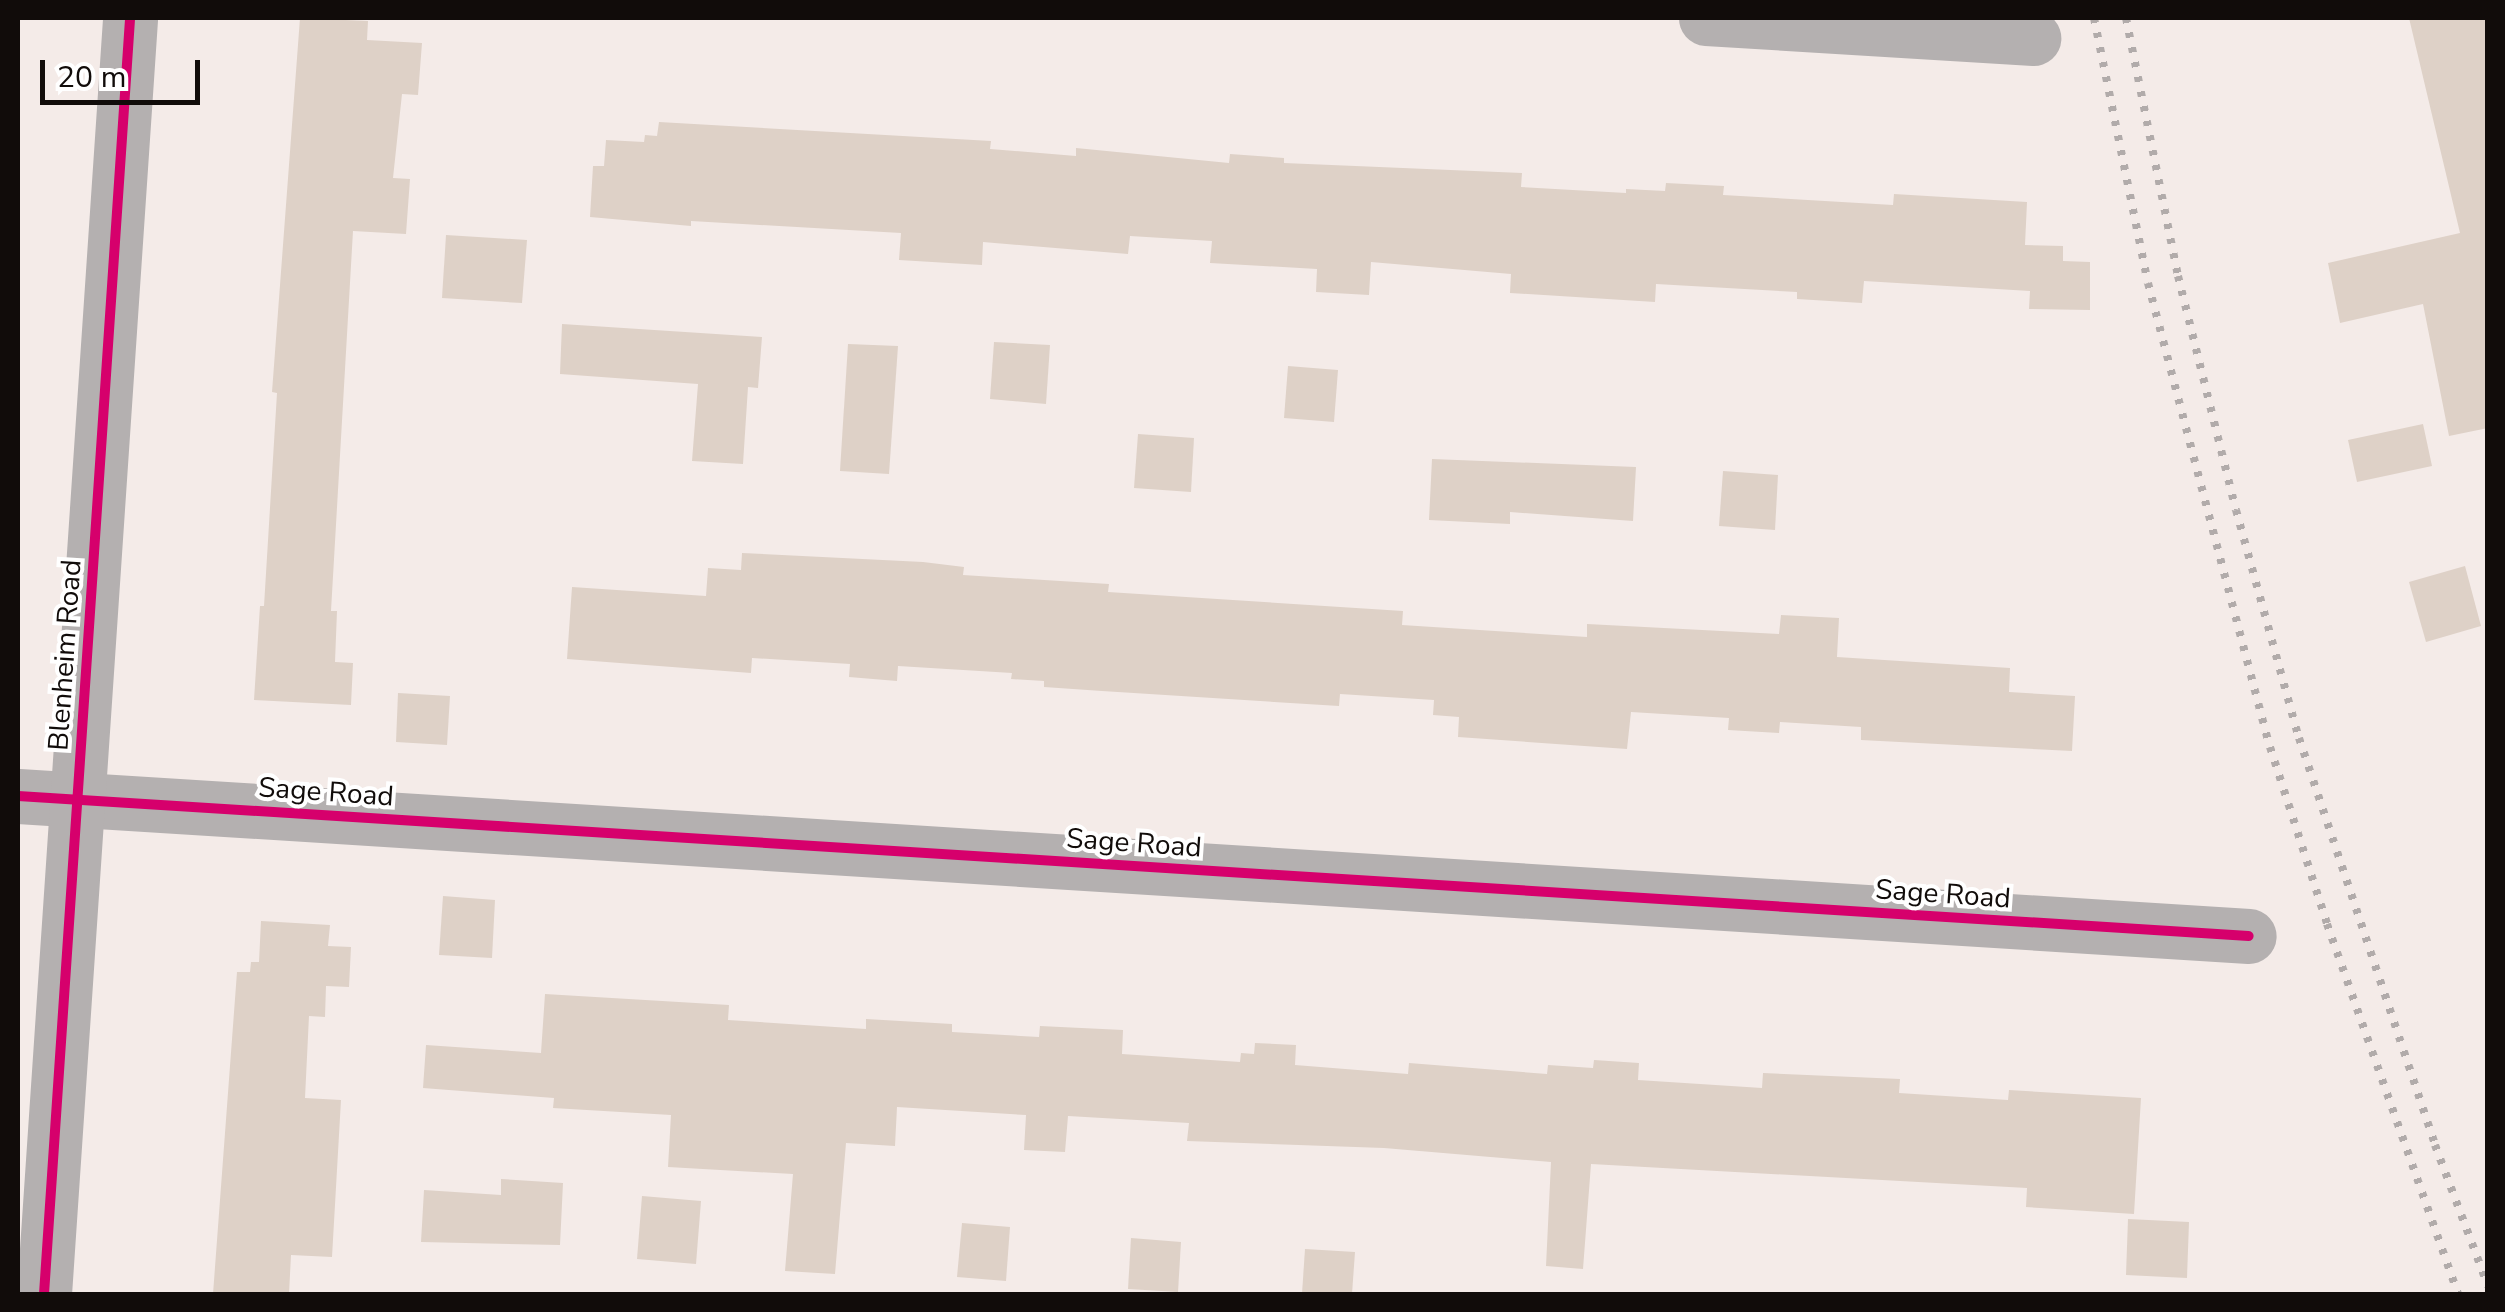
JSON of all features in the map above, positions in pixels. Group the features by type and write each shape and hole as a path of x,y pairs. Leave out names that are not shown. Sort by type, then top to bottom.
{"street":[{"name":"Blenheim Road","path":"44,1294 130,18"},
{"path":"1706,18 2033,38"},
{"name":"Sage Road","path":"18,796 2248,936"}],"building":[{"path":"300,18 368,21 367,40 422,43 418,95 402,94 393,178 410,179 406,234 353,231 331,611 337,611 335,662 353,663 351,705 254,700 260,606 264,606 277,393 272,392"},
{"path":"2409,18 2488,18 2488,428 2449,436 2423,304 2340,323 2328,263 2460,233"},
{"path":"659,122 991,141 990,149 1076,156 1076,148 1229,163 1230,154 1284,158 1284,163 1522,173 1521,187 1626,193 1626,189 1665,191 1666,183 1724,186 1723,195 1893,205 1894,194 2027,202 2025,245 2063,246 2063,261 2090,262 2090,310 2029,309 2030,291 1864,281 1862,303 1797,299 1797,292 1656,284 1655,302 1510,293 1511,274 1371,262 1369,295 1316,292 1317,269 1210,263 1212,241 1130,236 1128,254 983,242 982,265 899,260 901,233 691,221 691,226 590,217 593,166 604,166 606,140 644,142 645,135 657,136"},
{"path":"446,235 527,240 522,303 442,298"},
{"path":"562,324 762,337 758,388 748,387 743,464 692,461 698,384 560,374"},
{"path":"994,342 1050,345 1046,404 990,399"},
{"path":"848,344 898,346 889,474 840,471"},
{"path":"1288,366 1338,370 1334,422 1284,418"},
{"path":"2423,424 2432,466 2357,482 2348,440"},
{"path":"1138,434 1194,438 1191,492 1134,488"},
{"path":"1432,459 1636,467 1633,521 1510,512 1510,524 1429,520"},
{"path":"1723,471 1778,475 1775,530 1719,526"},
{"path":"742,553 923,562 964,567 963,575 1109,584 1108,592 1403,611 1402,625 1587,637 1587,624 1779,634 1781,615 1839,618 1837,657 2010,668 2009,692 2075,696 2072,751 1861,740 1861,727 1780,722 1779,733 1728,730 1729,718 1631,712 1627,749 1458,737 1459,717 1433,715 1434,700 1340,694 1339,706 1044,687 1044,681 1011,679 1012,673 898,666 897,681 849,677 850,664 752,658 751,673 567,659 572,587 706,596 708,568 741,570"},
{"path":"2465,566 2481,626 2426,642 2409,582"},
{"path":"398,693 450,696 447,745 396,742"},
{"path":"443,896 495,900 492,958 439,955"},
{"path":"261,921 330,925 328,946 351,947 349,987 326,986 325,1017 309,1016 305,1098 341,1100 332,1257 291,1255 289,1294 213,1294 237,972 250,972 251,962 259,962"},
{"path":"545,994 729,1005 728,1020 866,1029 866,1019 952,1024 952,1032 1039,1037 1040,1026 1123,1030 1122,1054 1240,1062 1241,1053 1254,1054 1255,1043 1296,1045 1295,1065 1408,1074 1409,1063 1547,1074 1548,1065 1593,1068 1594,1060 1639,1063 1638,1080 1762,1088 1763,1073 1900,1079 1899,1093 2008,1100 2009,1090 2141,1098 2134,1214 2026,1207 2027,1188 1591,1164 1583,1269 1546,1266 1551,1162 1384,1148 1187,1141 1189,1123 1068,1116 1065,1152 1024,1150 1026,1115 897,1107 895,1146 846,1143 835,1274 785,1271 793,1174 668,1167 671,1115 553,1108 554,1098 423,1088 426,1045 541,1053"},
{"path":"501,1179 563,1183 560,1245 421,1242 424,1190 501,1195"},
{"path":"642,1196 701,1201 696,1264 637,1259"},
{"path":"2128,1219 2189,1222 2187,1278 2126,1275"},
{"path":"962,1223 1010,1227 1006,1281 957,1277"},
{"path":"1131,1238 1181,1242 1178,1292 1128,1289"},
{"path":"1305,1249 1355,1252 1352,1294 1302,1294"}],"railway":[{"path":"2094,18 2148,283 2270,747 2327,924 2458,1294"},
{"path":"2126,18 2178,276 2236,510 2299,738 2435,1145 2488,1286"}],"cycle path":[{"path":"44,1294 130,18"},
{"path":"18,796 2249,936"}]}
